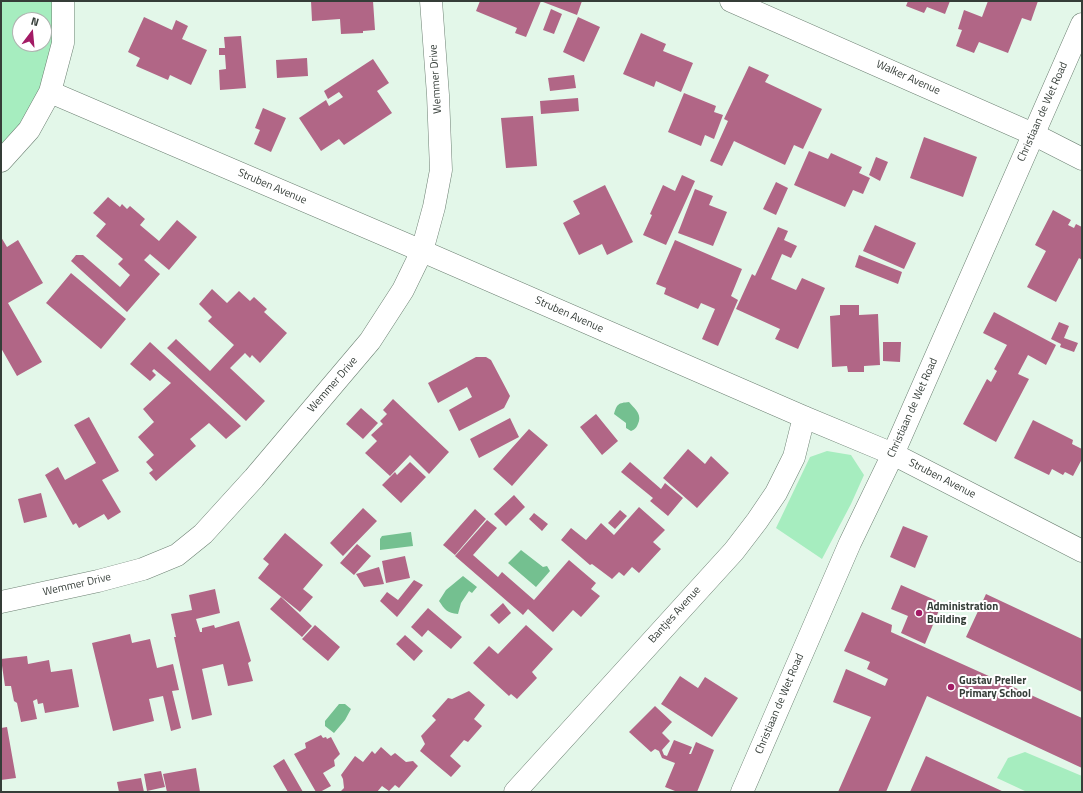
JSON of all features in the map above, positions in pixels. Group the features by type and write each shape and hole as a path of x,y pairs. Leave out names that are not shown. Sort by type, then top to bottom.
{"street":[{"path":"1,161 29,130 50,92 63,43 63,1"},
{"name":"Wemmer Drive","path":"1,602 98,581 143,569 177,554 203,534 254,478 370,341 403,290 422,251 434,207 441,170 438,95 431,1"},
{"name":"Walker Avenue","path":"731,1 1033,134 1082,159"},
{"name":"Christiaan de Wet Road","path":"742,792 850,543 893,454 1082,24"},
{"name":"Struben Avenue","path":"50,92 893,454 1082,552"},
{"name":"Bantjes Avenue","path":"514,792 734,551 776,493 794,456 804,417"}],"shaded area":[{"path":"1,1 56,1 52,45 52,12 12,12 12,52 51,52 50,67 28,117 1,149"},
{"path":"629,402 637,411 639,416 639,421 636,428 631,431 626,428 626,423 614,414 618,405"},
{"path":"827,451 851,455 864,475 851,504 822,559 776,528 810,457"},
{"path":"411,532 413,546 380,550 380,539 382,536"},
{"path":"521,550 543,567 547,566 550,571 536,587 508,563"},
{"path":"463,576 477,587 472,593 469,591 461,603 458,614 451,613 445,609 439,601 446,590"},
{"path":"339,704 345,704 351,709 345,720 334,733 325,726 325,721"},
{"path":"1025,752 1082,776 1082,792 1027,792 997,778 1008,758"}],"building":[{"path":"311,1 373,1 375,30 363,31 363,33 341,34 340,19 312,21"},
{"path":"480,1 541,1 526,37 515,33 517,28 476,11"},
{"path":"543,1 582,1 577,15"},
{"path":"908,1 950,1 945,14 927,7 924,13 906,6"},
{"path":"988,1 1038,1 1031,21 1022,18 1008,53 979,42 974,53 956,46 962,30 958,29 964,10 982,17"},
{"path":"551,9 562,14 554,34 543,30"},
{"path":"144,17 172,30 176,20 188,26 182,39 207,50 191,85 170,75 168,80 136,66 140,58 128,52"},
{"path":"578,17 600,27 584,62 563,52"},
{"path":"641,33 666,44 663,51 693,63 681,92 656,81 654,87 623,74"},
{"path":"241,36 246,88 220,90 219,70 226,69 225,55 219,55 219,48 225,48 224,37"},
{"path":"307,58 308,76 277,78 276,60"},
{"path":"373,59 389,83 377,91 392,113 344,145 339,139 321,151 299,118 326,100 329,106 343,97 339,92 328,99 324,91"},
{"path":"749,66 769,75 765,82 822,109 803,149 794,145 785,165 734,141 722,166 710,161 728,121 724,119"},
{"path":"574,75 576,88 550,91 548,78"},
{"path":"684,93 716,106 714,112 723,115 714,139 705,135 701,146 668,132"},
{"path":"578,98 579,111 541,114 540,101"},
{"path":"263,108 286,118 271,152 254,144 260,130 255,128"},
{"path":"533,116 537,166 506,168 501,118"},
{"path":"924,137 977,157 963,197 910,178"},
{"path":"809,151 828,159 831,153 862,167 859,173 870,178 863,194 853,190 845,207 794,185"},
{"path":"876,157 888,162 880,181 869,175"},
{"path":"682,175 695,181 666,245 643,235 652,215 650,214 663,185 675,191"},
{"path":"776,182 788,188 776,215 763,209"},
{"path":"605,185 633,242 607,255 602,244 579,255 563,223 580,214 573,201"},
{"path":"695,189 713,196 709,205 727,212 713,246 678,233"},
{"path":"108,197 120,207 122,204 127,209 130,206 145,219 140,225 159,241 177,220 197,237 169,270 150,254 144,260 160,274 127,312 71,261 76,255 83,255 120,287 130,275 118,264 123,259 96,236 106,224 93,213"},
{"path":"1053,210 1071,220 1068,225 1074,228 1076,224 1082,227 1082,260 1079,258 1056,302 1027,287 1046,251 1035,245"},
{"path":"875,225 916,243 904,269 863,251"},
{"path":"778,227 788,231 784,240 797,246 791,258 782,254 771,279 796,290 802,278 825,288 798,349 775,339 780,329 736,309 752,274 755,276"},
{"path":"1,237 7,247 18,240 43,283 8,303 42,362 17,376 1,348"},
{"path":"675,240 742,269 731,296 738,300 718,346 702,339 715,309 701,303 698,309 664,294 666,288 656,284"},
{"path":"859,255 902,272 898,284 855,267"},
{"path":"71,273 126,319 101,349 46,303"},
{"path":"212,289 227,303 239,291 250,301 254,297 267,309 264,312 287,333 260,363 252,355 250,358 245,353 230,368 265,401 246,421 167,348 176,339 210,371 234,345 208,321 212,317 199,304"},
{"path":"840,305 859,305 859,315 878,314 880,365 864,366 864,372 848,372 847,366 832,367 830,316 840,315"},
{"path":"994,312 1056,345 1046,365 1028,355 1018,374 1029,379 996,442 963,424 987,379 991,382 997,371 994,369 1007,345 983,333"},
{"path":"1059,322 1069,326 1064,338 1078,343 1074,352 1060,347 1061,344 1051,339"},
{"path":"150,342 241,426 226,439 209,423 190,439 196,446 156,481 149,473 153,470 146,462 154,455 138,437 154,422 143,409 171,383 154,369 152,371 156,375 150,381 130,364"},
{"path":"883,342 901,342 900,362 883,361"},
{"path":"476,357 486,357 491,360 510,396 504,408 459,431 449,410 472,397 467,387 438,403 428,383"},
{"path":"393,399 449,452 429,474 410,455 390,476 365,453 377,441 371,435 383,424 380,421 387,414 383,410"},
{"path":"361,408 378,423 363,439 346,424"},
{"path":"596,414 618,441 602,455 580,427"},
{"path":"89,417 119,471 102,480 121,512 108,520 104,514 79,528 76,523 73,525 45,475 58,467 65,480 96,463 74,425"},
{"path":"510,418 519,437 479,458 470,439"},
{"path":"1033,420 1073,440 1072,444 1082,449 1082,459 1073,476 1065,472 1063,475 1052,469 1049,475 1014,458"},
{"path":"529,429 548,445 512,486 493,469"},
{"path":"688,449 705,464 711,456 729,473 697,508 663,478"},
{"path":"410,462 426,477 401,503 382,485 395,472 397,475"},
{"path":"630,462 661,489 665,483 683,498 668,516 650,501 653,498 621,472"},
{"path":"41,493 47,517 24,523 18,499"},
{"path":"514,495 525,507 506,526 494,514"},
{"path":"639,507 665,530 653,542 661,549 639,573 632,567 624,576 619,572 612,579 592,564 590,565 561,540 571,528 586,540 601,523 614,535"},
{"path":"363,508 377,521 343,556 330,543"},
{"path":"475,509 486,519 455,555 443,545"},
{"path":"620,510 627,516 615,529 608,523"},
{"path":"534,513 548,524 542,531 529,519"},
{"path":"487,520 497,528 473,555 498,577 502,572 534,600 569,560 596,583 591,589 600,596 581,617 573,610 553,632 528,609 523,615 455,556"},
{"path":"903,526 928,536 915,568 890,557"},
{"path":"285,533 323,565 303,589 313,597 300,612 258,578 269,564 263,559"},
{"path":"357,544 371,556 354,575 340,563"},
{"path":"405,556 410,578 386,583 382,561"},
{"path":"379,567 384,584 364,587 356,574"},
{"path":"414,580 423,585 397,617 380,601 387,592 398,600"},
{"name":"Administration Building","path":"901,585 942,603 925,644 901,633 908,616 891,609"},
{"path":"215,589 220,613 196,619 200,632 202,632 202,628 214,625 215,628 239,621 251,661 248,663 253,681 228,686 223,664 202,669 212,715 192,720 174,637 176,637 171,614 192,610 189,595"},
{"path":"986,594 1082,639 1082,692 966,637"},
{"path":"281,597 312,626 302,637 270,609"},
{"path":"503,603 511,613 499,624 490,615"},
{"path":"428,608 462,637 451,649 428,630 422,637 411,627"},
{"path":"862,612 892,625 891,632 1082,718 1082,768 927,696 886,792 838,792 871,717 833,702 846,669 885,686 888,679 867,669 870,662 844,651"},
{"path":"315,625 340,647 328,661 302,639"},
{"path":"526,625 553,649 532,672 537,678 517,699 511,694 509,696 473,663 489,646 498,654"},
{"path":"130,634 132,643 150,639 157,668 173,664 179,690 172,691 181,728 171,731 163,696 149,699 154,721 113,731 92,643"},
{"path":"405,635 423,651 414,661 396,644"},
{"path":"27,656 28,664 49,660 51,672 72,669 79,707 45,713 43,703 38,704 37,699 33,701 37,719 21,722 17,703 14,701 11,686 5,686 1,659"},
{"path":"680,676 698,688 705,677 738,698 712,737 661,704"},
{"path":"469,691 485,705 474,719 482,726 468,742 464,740 450,756 461,766 451,777 420,751 425,744 421,736 436,720 432,716 448,698 452,699"},
{"path":"655,706 672,722 662,733 670,741 662,750 664,755 667,756 674,740 692,747 689,754 691,754 696,742 714,750 697,792 674,792 675,791 665,787 675,763 662,758 659,751 655,749 651,752 629,732"},
{"path":"7,727 16,778 1,780 1,728"},
{"path":"321,735 323,738 326,737 327,739 331,737 340,754 334,760 335,766 323,773 331,786 320,792 316,792 294,754 306,748 305,743"},
{"path":"381,747 391,756 395,753 406,762 413,761 418,766 399,788 395,785 389,791 382,786 377,792 340,792 344,788 341,775 355,756 363,762 372,751 375,754"},
{"path":"926,756 1004,792 910,792"},
{"path":"284,759 303,792 288,792 273,766"},
{"path":"196,768 200,792 167,792 163,774"},
{"path":"161,771 165,787 147,791 144,774"},
{"path":"141,778 144,792 119,792 117,782"}],"place":[{"name":"Administration Building","path":"919,613"},
{"name":"Gustav Preller Primary School","path":"951,687"}]}
